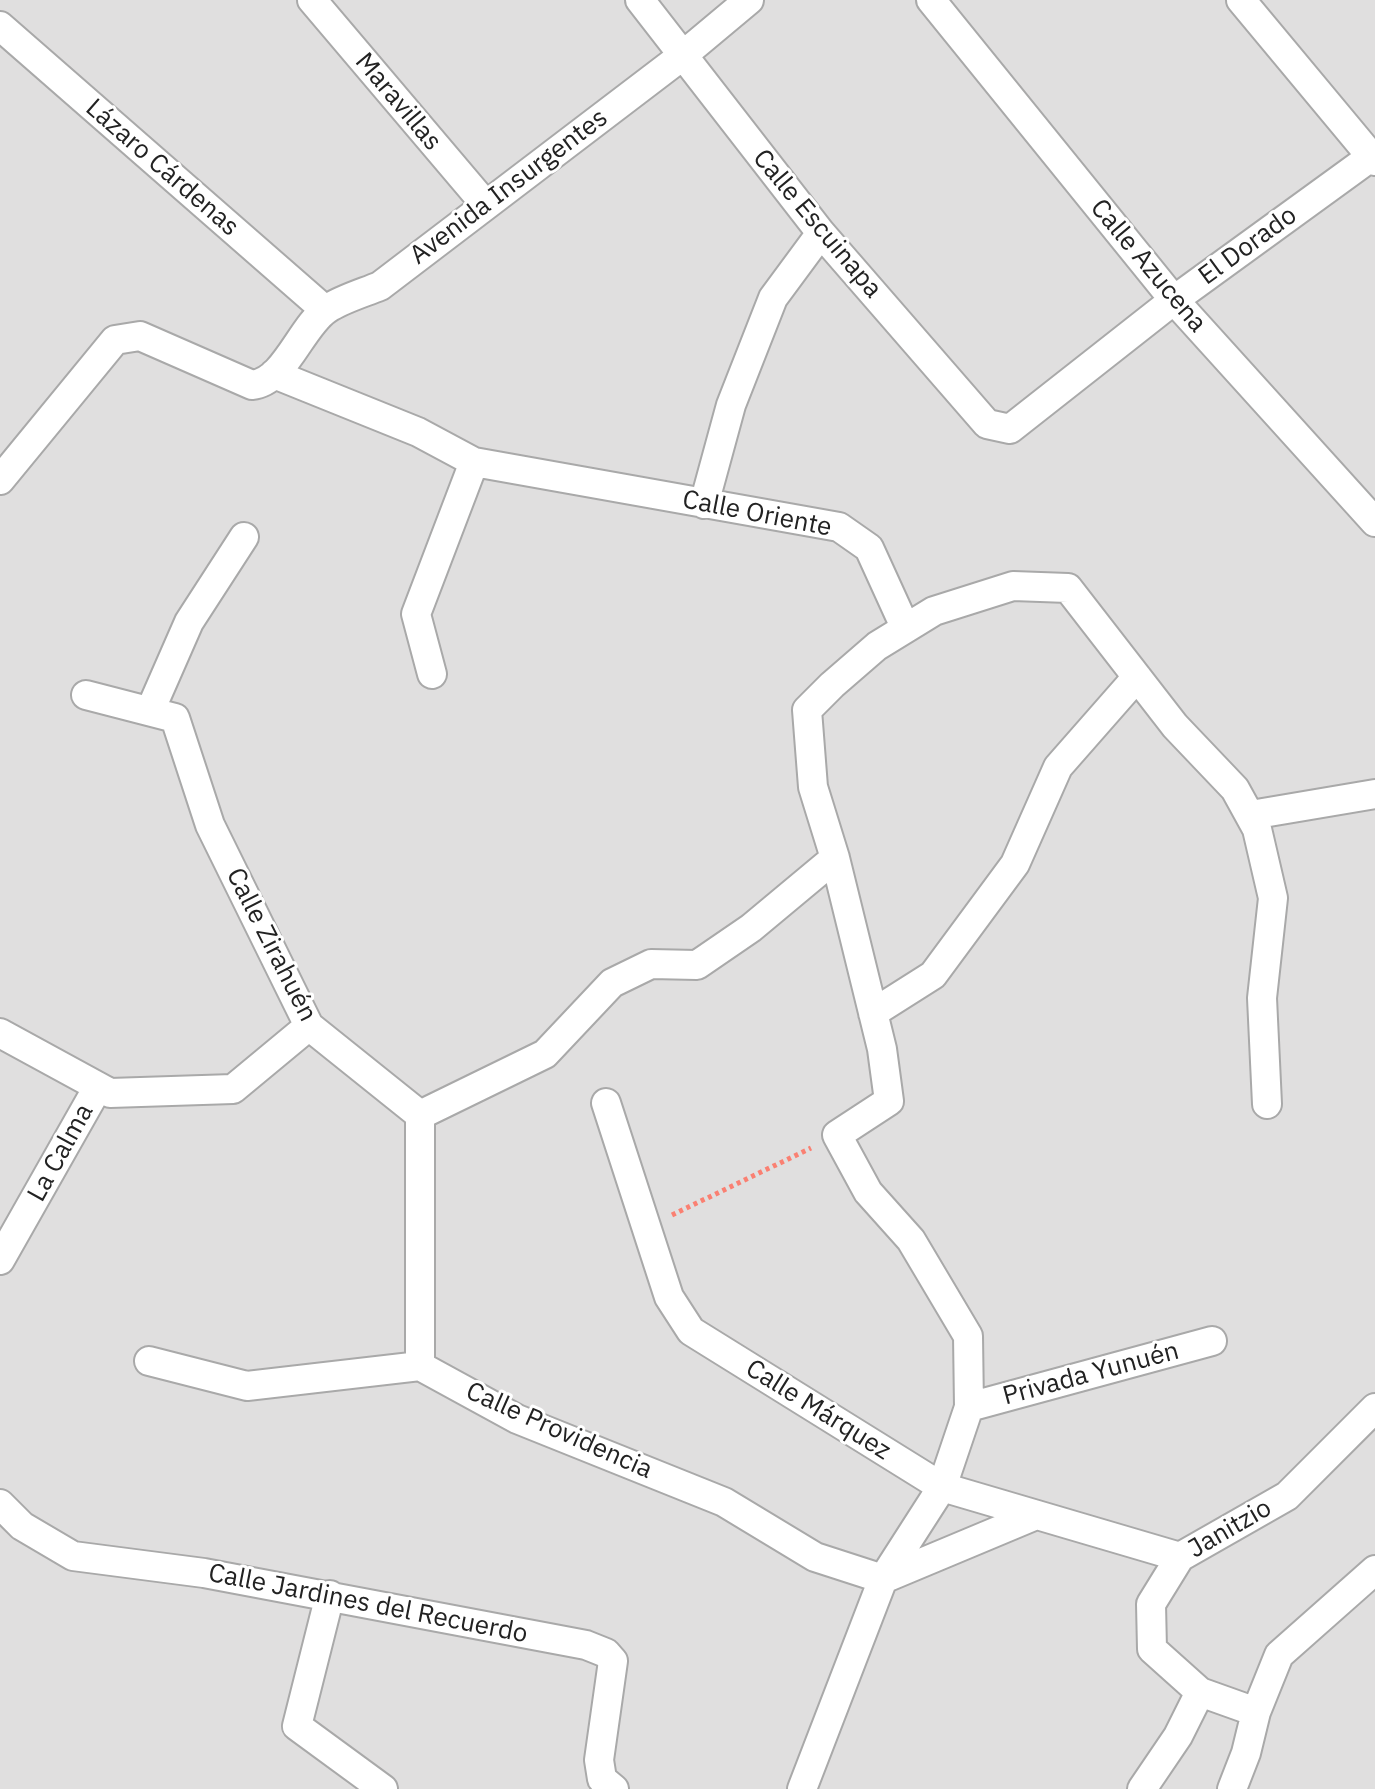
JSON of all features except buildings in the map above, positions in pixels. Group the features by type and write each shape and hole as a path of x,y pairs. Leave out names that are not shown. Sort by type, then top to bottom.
{"street":[{"name":"Maravillas","path":"312,0 485,204"},
{"name":"Calle Escuinapa","path":"640,0 821,233 987,424 1010,429"},
{"name":"Avenida Insurgentes","path":"274,374 325,310 380,286 682,56 749,0"},
{"name":"Calle Azucena","path":"931,0 1174,300 1375,522"},
{"path":"1241,0 1374,157"},
{"name":"Lázaro Cárdenas","path":"0,26 325,310"},
{"name":"El Dorado","path":"1010,429 1174,300 1374,157"},
{"path":"704,504 731,405 773,298 821,233"},
{"path":"0,480 115,340 140,336 252,385 260,384 274,374"},
{"name":"Calle Oriente","path":"274,374 418,432 474,462 839,527 869,548 905,627"},
{"path":"432,674 416,614 474,462"},
{"path":"150,711 189,622 244,537"},
{"path":"802,1789 883,1579 942,1487 969,1407 968,1336 911,1240 868,1192 837,1135 889,1101 882,1049 835,858 813,787 807,710 877,646 934,611 1013,586 1068,588 1175,726 1235,789 1257,829 1273,898 1262,998 1267,1104"},
{"path":"873,1013 933,975 1015,864 1058,767 1137,677"},
{"name":"Calle Zirahuén","path":"86,695 175,718 210,825 309,1026 420,1115"},
{"path":"1251,815 1375,794"},
{"path":"149,1361 247,1386 420,1366 420,1115 545,1054 612,983 651,964 697,965 751,928 835,858"},
{"path":"0,1033 110,1093 233,1089 309,1026"},
{"name":"La Calma","path":"0,1260 98,1087"},
{"name":"Calle Márquez","path":"606,1103 669,1297 691,1331 942,1487 1180,1557"},
{"name":"Privada Yunuén","path":"969,1407 1212,1341"},
{"name":"Calle Providencia","path":"420,1366 517,1419 724,1502 815,1557 883,1579"},
{"name":"Janitzio","path":"1200,1692 1152,1649 1151,1604 1180,1557 1287,1496 1375,1408"},
{"name":"Calle Jardines del Recuerdo","path":"0,1504 22,1526 73,1556 204,1573 330,1595 586,1645 606,1653 613,1661 599,1760 602,1779 614,1789"},
{"path":"883,1579 1036,1515"},
{"path":"1232,1789 1246,1753 1256,1712 1279,1655 1375,1570"},
{"path":"330,1595 297,1726 375,1787"},
{"path":"1142,1789 1178,1736 1200,1692 1256,1712"}],"path":[{"path":"647,1228 837,1135"}],"shaded area":[{"path":"0,0 1375,0 1375,1789 0,1789"}]}
